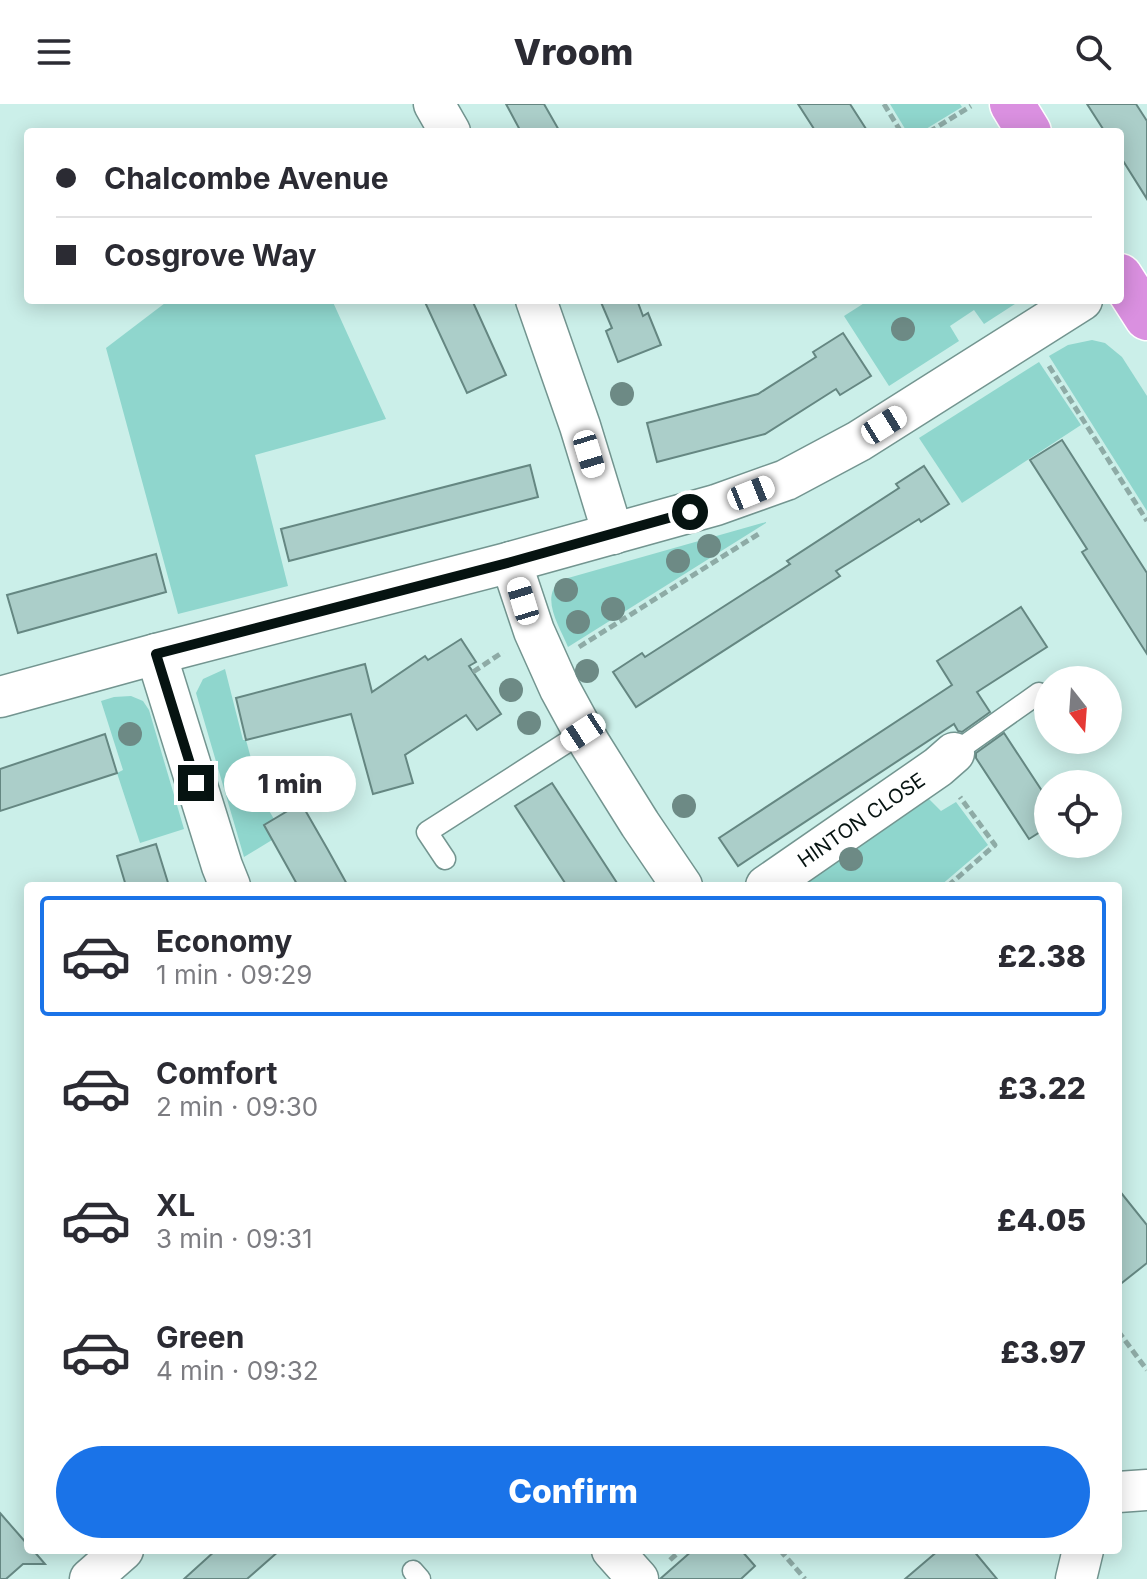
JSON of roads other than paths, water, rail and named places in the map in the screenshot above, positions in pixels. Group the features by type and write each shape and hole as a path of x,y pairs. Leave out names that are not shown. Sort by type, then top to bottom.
{"highway":[{"path":"991,105 1023,128"},
{"path":"1124,282 1147,318"}],"street":[{"path":"434,104 448,128"},
{"path":"537,304 613,534"},
{"path":"0,697 511,562 751,493 821,463 859,441 1076,304"},
{"path":"511,562 548,666 583,732 679,882"},
{"path":"156,654 229,882"},
{"name":"HINTON CLOSE","path":"772,882 946,760"},
{"path":"1122,1492 1147,1490"},
{"path":"90,1579 118,1554"},
{"path":"1076,1579 1082,1554"}],"lane":[{"path":"946,760 1034,697"},
{"path":"445,859 427,832 583,732"}]}
